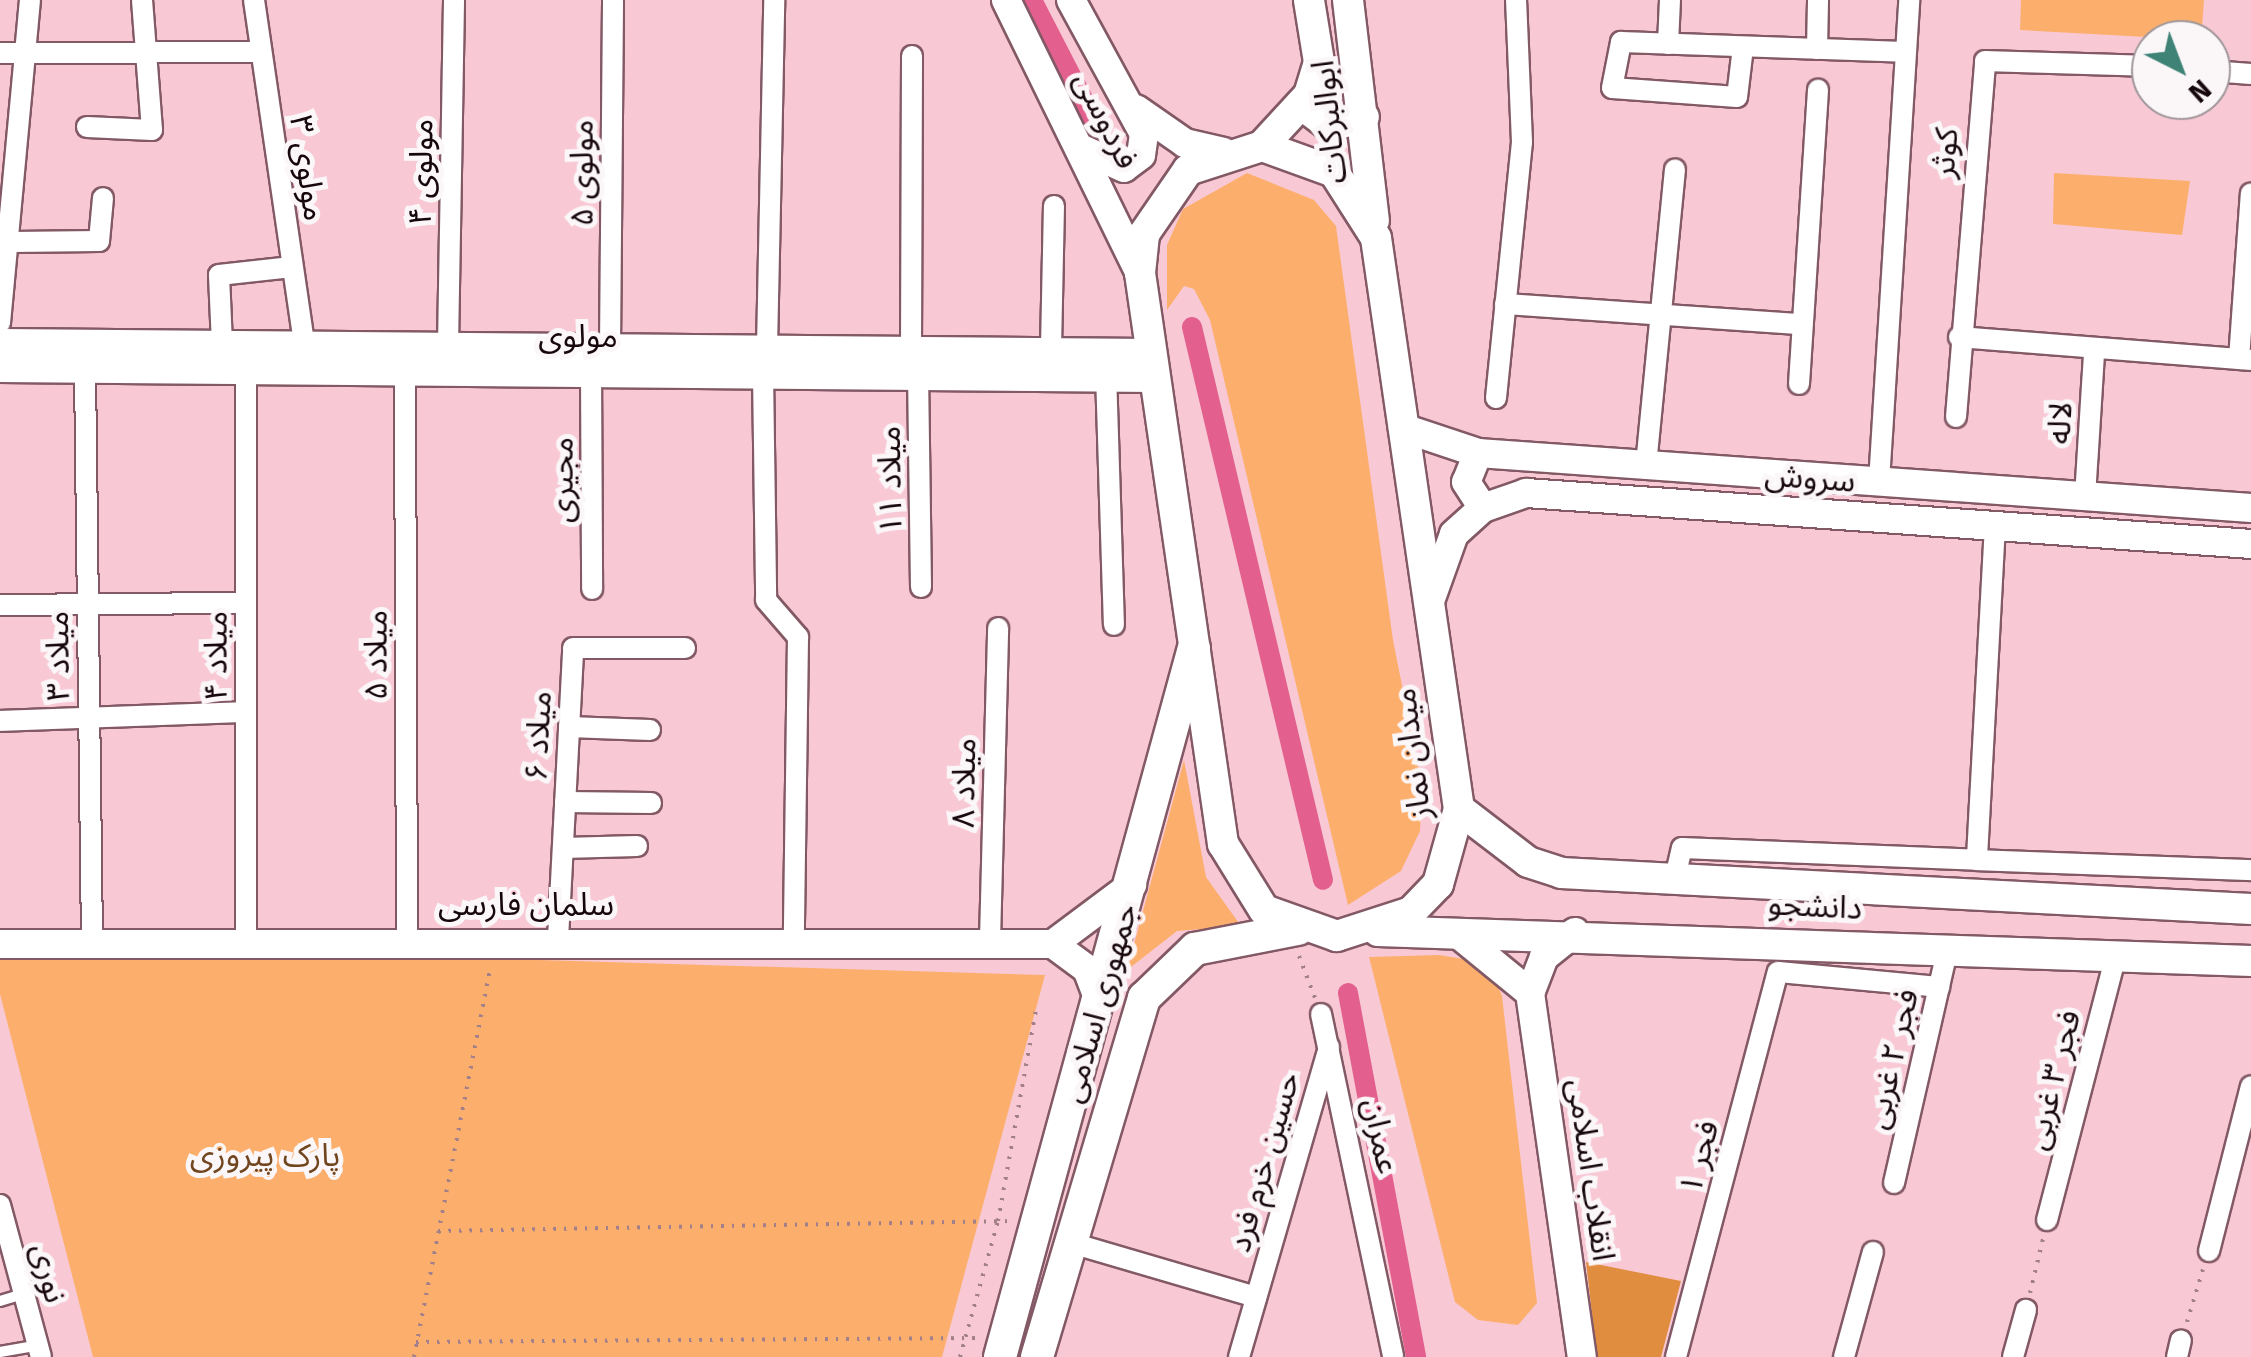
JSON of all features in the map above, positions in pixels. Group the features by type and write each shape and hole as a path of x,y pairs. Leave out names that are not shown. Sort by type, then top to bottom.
{"main road":[{"name":"ابوالبرکات","path":"1262,146 1301,104 1318,62 1309,0"},
{"name":"ابوالبرکات","path":"1348,0 1376,238"},
{"path":"1301,104 1330,126 1364,117"},
{"name":"میدان نماز","path":"1294,931 1264,910 1223,844 1140,273 1161,198 1223,152 1262,146 1334,172 1376,238 1458,809 1438,884 1376,930"},
{"name":"جمهوری اسلامی","path":"1003,1348 1194,648"},
{"name":"دانشجو","path":"1458,809 1528,862 1561,874 2251,909"},
{"path":"1834,942 1849,917 1838,890"},
{"path":"1886,945 1876,918 1890,892"},
{"path":"1294,931 1376,930"},
{"name":"دانشجو","path":"1376,930 1458,934 1575,932 2251,961"},
{"name":"جمهوری اسلامی","path":"1036,1357 1144,998 1195,949 1294,931"}],"street":[{"path":"0,323 30,56 30,0"},
{"path":"87,127 152,130 142,0"},
{"name":"مولوی ۳","path":"254,0 304,344"},
{"name":"مولوی ۴","path":"448,345 454,0"},
{"name":"مولوی ۵","path":"610,348 613,0"},
{"path":"774,0 765,360 766,600 798,637 794,938"},
{"name":"فردوسی","path":"1006,0 1140,273"},
{"name":"فردوسی","path":"1072,0 1144,134 1140,155 1124,168 1103,166 1082,149"},
{"path":"1496,398 1522,142 1516,0"},
{"path":"1668,44 1670,0"},
{"path":"1817,49 1818,0"},
{"path":"1880,482 1909,0"},
{"path":"1743,47 1737,97 1612,88 1616,43 1904,52"},
{"path":"0,54 147,56 262,52"},
{"name":"میلاد ۱۱","path":"912,56 921,588"},
{"name":"کوثر","path":"1956,417 1959,337 1985,60 2131,65"},
{"path":"1800,384 1818,90"},
{"path":"1124,98 1186,144 1223,152"},
{"path":"1646,465 1676,168"},
{"path":"1959,337 2094,352 2245,360 2251,193"},
{"path":"12,242 99,241 103,198"},
{"path":"1051,348 1054,206"},
{"path":"222,344 219,276 292,267"},
{"path":"1505,304 1802,324"},
{"name":"مولوی","path":"0,343 304,344 406,370 591,371 765,360 1106,361 1153,366"},
{"name":"مولوی","path":"0,368 246,370 448,345 610,348 765,360"},
{"name":"مولوی","path":"915,360 1051,348 1106,361"},
{"name":"لاله","path":"2086,496 2094,352"},
{"path":"1106,361 1114,626"},
{"name":"میلاد ۳","path":"84,369 92,943"},
{"name":"میلاد ۴","path":"246,370 246,942"},
{"name":"میلاد ۵","path":"406,370 407,940"},
{"name":"مجیری","path":"591,371 592,590"},
{"name":"سروش","path":"1403,428 1478,453 2251,508"},
{"path":"1478,453 1466,482 1483,508"},
{"name":"سروش","path":"1428,606 1454,534 1483,508 1526,492 2251,544"},
{"path":"1977,860 1996,525"},
{"path":"0,605 246,604"},
{"name":"میلاد ۸","path":"990,940 998,628"},
{"name":"میلاد ۶","path":"558,939 573,648 685,648"},
{"path":"0,722 246,712"},
{"path":"569,727 650,730"},
{"path":"565,802 651,803"},
{"path":"563,848 637,846"},
{"path":"1674,882 1682,848 2251,870"},
{"path":"1099,1001 1087,969 1053,944 1132,885"},
{"path":"1458,934 1530,993 1544,958 1575,932"},
{"name":"سلمان فارسی","path":"0,944 794,938 1053,944"},
{"name":"فجر ۲ غربی","path":"1894,1183 1948,948"},
{"name":"فجر ۳ غربی","path":"2048,1220 2116,955"},
{"name":"فجر ۱","path":"1676,1357 1778,972 1939,987"},
{"name":"انقلاب اسلامی","path":"1530,993 1582,1357"},
{"name":"عمران","path":"1321,1014 1393,1357"},
{"name":"حسین خرم فرد","path":"1239,1357 1330,1045"},
{"path":"2209,1250 2251,1086"},
{"name":"نوری","path":"2,1217 39,1351"},
{"path":"1068,1242 1256,1296"},
{"path":"1844,1357 1873,1252"},
{"path":"2013,1357 2026,1310"}],"lane":[{"path":"0,1301 24,1293"},
{"path":"0,1352 39,1351"}],"path":[{"path":"1294,931 1321,1014"},
{"path":"414,1357 496,940"},
{"path":"960,1357 998,1221 1037,1004"},
{"path":"438,1231 1038,1220"},
{"path":"2026,1310 2048,1220"},
{"path":"2179,1349 2209,1250"},
{"path":"416,1342 964,1338 1003,1348"}],"green space":[{"path":"2021,0 2204,0 2202,20 2131,20 2131,36 2020,30"},
{"path":"1247,173 1314,200 1336,226 1393,640 1422,786 1420,831 1401,871 1348,905 1210,320 1194,289 1184,286 1167,310 1167,245 1183,209"},
{"path":"2054,173 2190,181 2182,235 2053,224"},
{"path":"1184,760 1206,877 1241,926 1177,931 1127,970"},
{"name":"پارک پیروزی","path":"0,944 1045,975 942,1357 93,1357 0,994"},
{"path":"1439,955 1488,963 1502,996 1537,1303 1518,1325 1478,1320 1455,1302 1369,957"}],"shaded area":[{"path":"1586,1262 1681,1281 1661,1357 1597,1357"}],"waterway":[{"path":"1032,0 1094,120"},
{"path":"1192,327 1323,880"},
{"path":"1348,993 1416,1357"}]}
